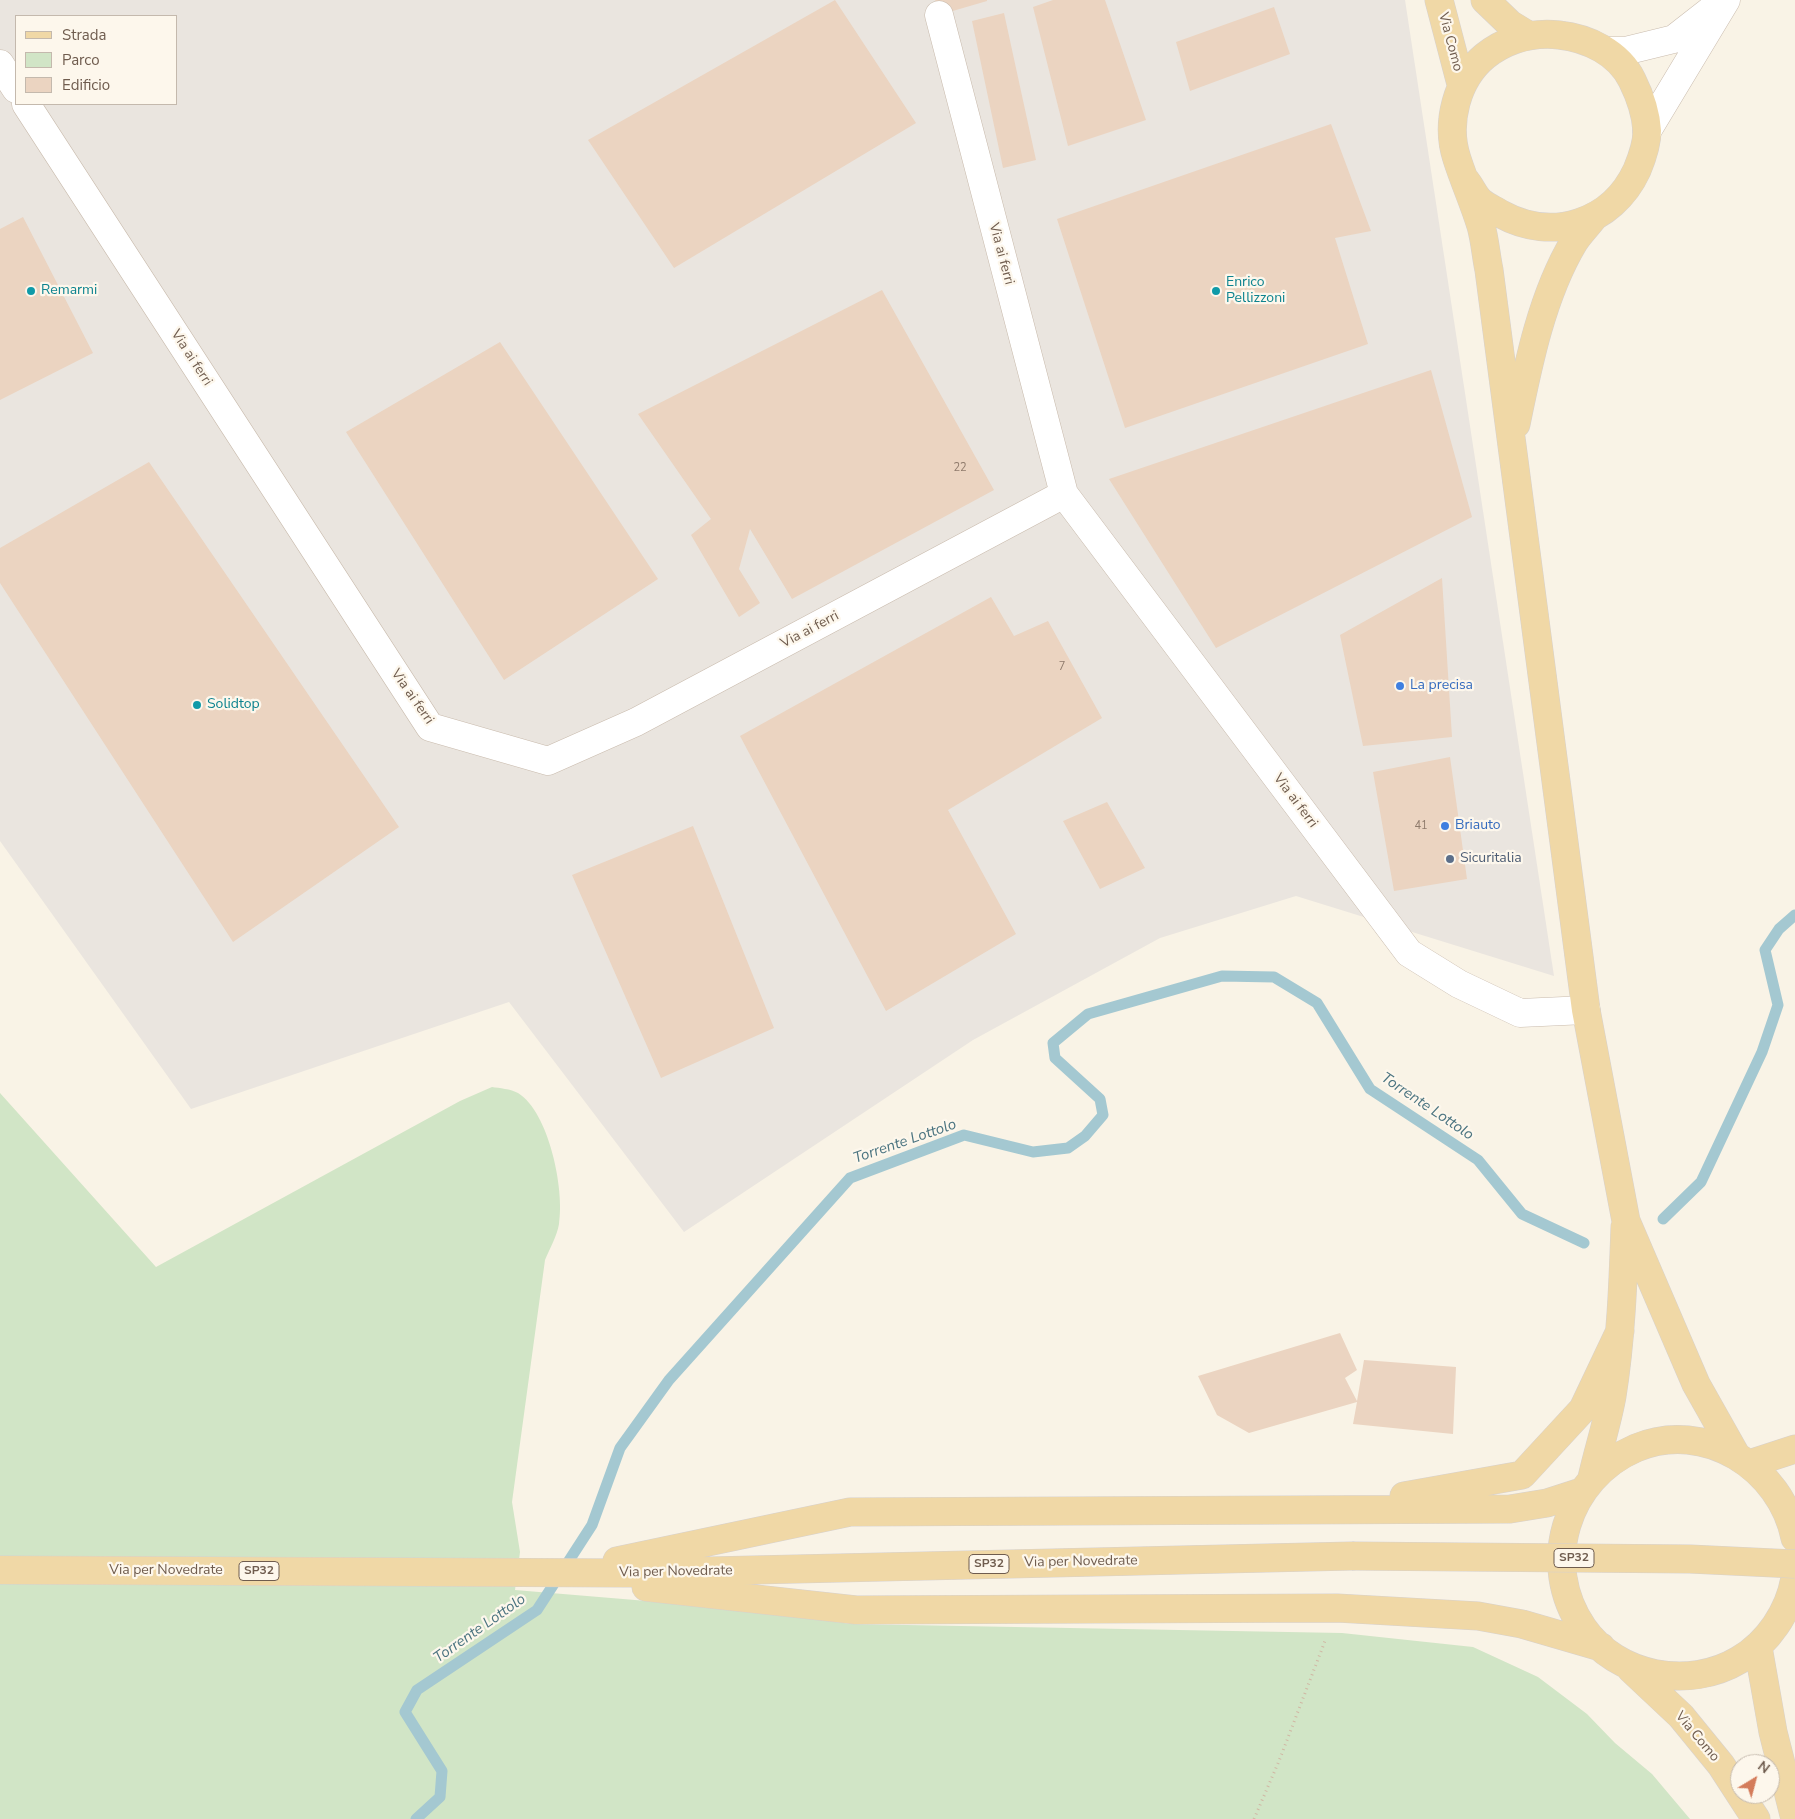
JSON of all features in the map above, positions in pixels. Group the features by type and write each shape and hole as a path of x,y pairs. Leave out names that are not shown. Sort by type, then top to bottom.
{"main road":[{"name":"Via Como","path":"1439,0 1461,84"},
{"path":"1485,0 1510,24 1528,35"},
{"path":"1466,181 1481,202 1519,224 1560,228 1593,218 1608,209 1631,181 1644,155 1647,131 1641,98 1630,76 1607,51 1580,37 1547,34 1528,35 1501,44 1474,65 1461,84 1455,109 1453,131 1456,157 1481,227 1486,253 1586,1010 1626,1221 1696,1384 1742,1459"},
{"path":"1512,446 1528,366 1541,323 1556,282 1574,242 1593,218"},
{"path":"1626,1221 1620,1331 1612,1397 1587,1485 1565,1528 1561,1547 1561,1566 1566,1594 1583,1628 1601,1647 1627,1665 1646,1672 1668,1676 1704,1674 1732,1664 1775,1636"},
{"path":"1332,1508 1522,1475 1583,1409 1620,1331"},
{"path":"624,1573 850,1512 1332,1508 1510,1509 1547,1503 1587,1485 1607,1465 1625,1453 1654,1443 1689,1440 1714,1446 1742,1459 1762,1475 1781,1500 1795,1537"},
{"path":"1742,1459 1795,1449"},
{"name":"Via per Novedrate","path":"0,1570 624,1573 1352,1556 1690,1559 1795,1564"},
{"path":"624,1573 856,1610 1338,1608 1478,1616 1522,1624 1601,1647"},
{"path":"1794,1815 1773,1732 1775,1636 1788,1604 1795,1578"},
{"name":"Via Como","path":"1627,1665 1681,1716 1721,1766 1756,1819"},
{"path":"1794,1815 1795,1767"}],"street":[{"path":"1607,51 1625,51 1674,39 1725,0"},
{"path":"1647,131 1725,0"},
{"name":"Via ai ferri","path":"939,15 1064,494 1409,953 1459,984 1520,1013 1586,1010"},
{"path":"0,64 15,87"},
{"name":"Via ai ferri","path":"27,105 430,726 548,761 636,722 1064,494"}],"path":[{"path":"1254,1819 1279,1761 1338,1608"}],"shaded area":[{"path":"0,0 1405,0 1554,976 1296,896 1160,938 973,1040 684,1232 509,1002 191,1109 0,841"}],"green space":[{"path":"492,1087 518,1093 529,1103 538,1117 546,1134 557,1173 560,1209 559,1224 555,1238 545,1260 512,1502 520,1552 515,1590 719,1607 852,1624 1342,1633 1473,1647 1538,1677 1587,1714 1615,1743 1652,1774 1690,1819 0,1819 0,1093 156,1267 460,1101"}],"building":[{"path":"835,0 916,123 674,268 588,140"},
{"path":"935,0 987,0 987,1 939,15"},
{"path":"1053,0 1105,0 1146,120 1068,146 1033,7"},
{"path":"1274,7 1290,54 1190,91 1176,42"},
{"path":"1004,13 1036,160 1003,168 972,21"},
{"name":"Enrico Pellizzoni","path":"1331,124 1371,231 1335,238 1368,344 1125,428 1057,219"},
{"name":"Remarmi","path":"23,217 93,353 0,400 0,229"},
{"path":"882,290 994,490 792,599 750,529 739,569 760,603 739,617 691,535 711,519 638,414"},
{"path":"500,342 658,579 504,680 346,432"},
{"path":"1431,370 1472,517 1216,648 1109,479"},
{"name":"Solidtop","path":"149,462 399,827 233,942 0,583 0,548"},
{"name":"La precisa","path":"1442,578 1452,737 1363,746 1340,635"},
{"path":"991,597 1014,636 1048,621 1102,718 948,810 1016,934 886,1011 740,736"},
{"path":"1450,757 1467,879 1394,891 1373,772"},
{"path":"1107,802 1145,868 1100,889 1063,821"},
{"path":"693,826 774,1028 661,1078 572,875"},
{"path":"1340,1333 1357,1370 1345,1378 1357,1401 1364,1360 1456,1367 1453,1434 1353,1424 1357,1402 1249,1433 1217,1415 1198,1376"}],"waterway":[{"name":"Torrente Lottolo","path":"1663,1219 1701,1182 1762,1052 1778,1005 1765,950 1779,929 1795,915"},
{"name":"Torrente Lottolo","path":"416,1819 440,1797 442,1771 405,1712 417,1690 537,1610 592,1525 620,1448 669,1380 850,1178 964,1135 1033,1152 1068,1148 1085,1136 1103,1115 1100,1099 1055,1058 1053,1043 1088,1014 1222,976 1274,977 1317,1003 1370,1089 1478,1160 1522,1214 1584,1243"}],"place":[{"name":"Remarmi","path":"31,291"},
{"name":"Enrico Pellizzoni","path":"1216,291"},
{"name":"La precisa","path":"1400,686"},
{"name":"Solidtop","path":"197,705"},
{"name":"Briauto","path":"1445,826"},
{"name":"Sicuritalia","path":"1450,859"}]}
